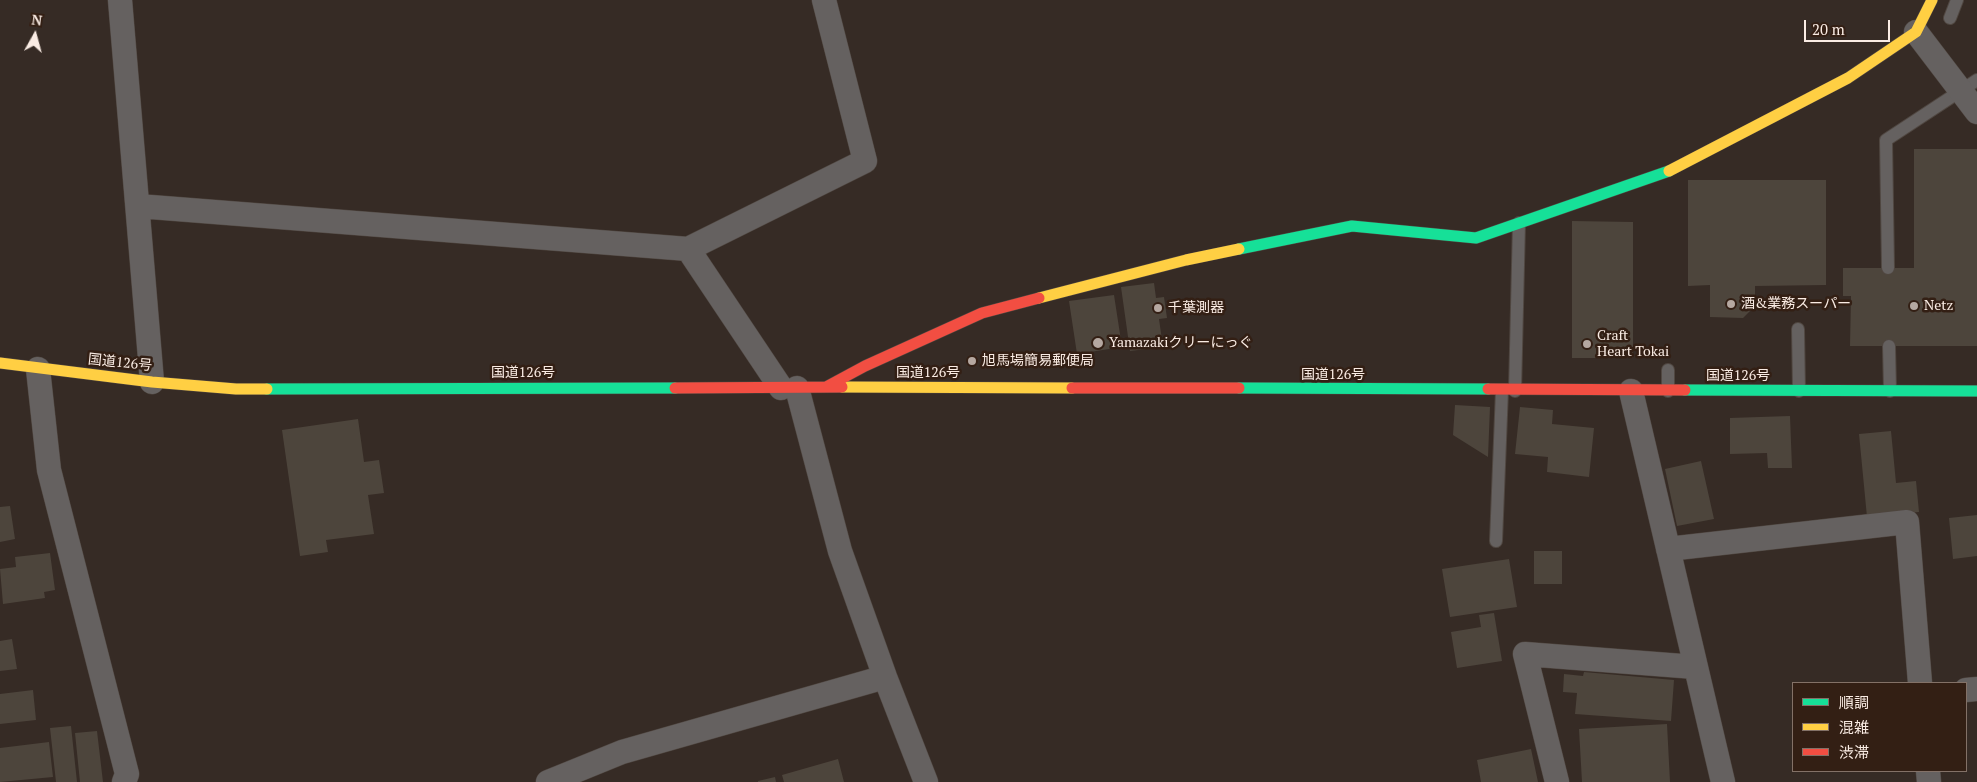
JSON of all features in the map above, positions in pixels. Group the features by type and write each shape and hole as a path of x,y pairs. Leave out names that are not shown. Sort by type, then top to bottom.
{"main road":[{"path":"826,387 865,366 982,313 1186,260 1352,226 1476,238 1668,171 1848,78 1916,32 1932,0"},
{"name":"国道126号","path":"0,363 152,382 236,389 826,387 1977,391"}],"street":[{"path":"120,0 152,382"},
{"path":"138,206 688,249 865,161 824,0"},
{"path":"1916,32 1969,86 1977,112"},
{"path":"688,249 789,388 840,551 885,677 926,782"},
{"path":"38,369 49,470 127,774 124,782"},
{"path":"1631,391 1723,782"},
{"path":"1668,549 1907,522 1920,682"},
{"path":"1557,782 1525,654 1695,667"},
{"path":"548,782 622,752 885,677"}],"lane":[{"path":"1950,18 1957,0"},
{"path":"1888,268 1886,140 1969,86"},
{"path":"1496,541 1509,390 1519,223"},
{"path":"1798,329 1799,391"},
{"path":"1890,346 1890,391"},
{"path":"1668,370 1668,391"}],"building":[{"path":"1914,149 1977,149 1977,346 1850,346 1851,296 1843,296 1843,268 1914,268"},
{"path":"1688,180 1826,180 1826,285 1755,286 1755,306 1743,318 1710,317 1710,285 1688,286"},
{"path":"1572,221 1633,222 1633,358 1572,358"},
{"path":"1154,283 1156,298 1164,297 1167,318 1159,319 1163,347 1130,351 1121,287"},
{"path":"1114,295 1122,347 1077,354 1069,301"},
{"path":"1455,405 1490,407 1488,457 1453,435"},
{"path":"1520,407 1553,410 1552,424 1594,428 1589,477 1547,472 1548,457 1515,454"},
{"path":"1790,416 1792,468 1768,468 1767,453 1730,454 1730,418"},
{"path":"358,419 364,462 379,460 384,493 368,495 374,534 326,540 328,552 300,556 282,430"},
{"path":"1891,431 1896,483 1916,481 1919,512 1867,517 1859,434"},
{"path":"1701,461 1714,519 1677,526 1665,469"},
{"path":"10,506 15,539 0,542 0,507"},
{"path":"1977,515 1977,556 1953,559 1949,518"},
{"path":"1534,551 1562,551 1562,584 1534,584"},
{"path":"50,553 55,590 44,592 45,598 3,604 0,569 16,567 15,557"},
{"path":"1509,559 1517,607 1450,617 1442,569"},
{"path":"1494,613 1502,661 1457,668 1451,632 1481,627 1479,615"},
{"path":"12,639 17,669 0,671 0,641"},
{"path":"1584,672 1674,680 1671,721 1575,714 1577,693 1563,692 1564,674 1583,676"},
{"path":"33,690 36,720 0,724 0,694"},
{"path":"1667,724 1670,782 1582,782 1579,729"},
{"path":"71,726 77,782 56,782 50,728"},
{"path":"97,731 103,782 80,782 75,733"},
{"path":"49,742 53,777 0,782 0,748"},
{"path":"1531,749 1538,782 1481,782 1477,760"},
{"path":"838,759 844,782 784,782 782,775"},
{"path":"775,777 776,782 758,782 758,781"}],"traffic: fast":[{"path":"1239,249 1352,226 1476,238 1669,171"},
{"path":"267,389 675,388"},
{"path":"1239,388 1488,389"},
{"path":"1685,390 1977,391"}],"traffic: slow":[{"path":"1669,171 1848,78 1916,32 1932,0"},
{"path":"1039,298 1186,260 1239,249"},
{"path":"0,363 152,382 236,389 267,389"},
{"path":"842,387 1072,388"}],"traffic: jam":[{"path":"826,387 865,366 982,313 1039,298"},
{"path":"675,388 842,387"},
{"path":"1072,388 1239,388"},
{"path":"1488,389 1685,390"}],"place":[{"name":"酒&業務スーパー","path":"1731,304"},
{"name":"Netz","path":"1914,306"},
{"name":"千葉測器","path":"1158,308"},
{"name":"Yamazakiクリーにっぐ","path":"1098,343"},
{"name":"Craft Heart Tokai","path":"1587,344"},
{"name":"旭馬場簡易郵便局","path":"972,361"}]}
